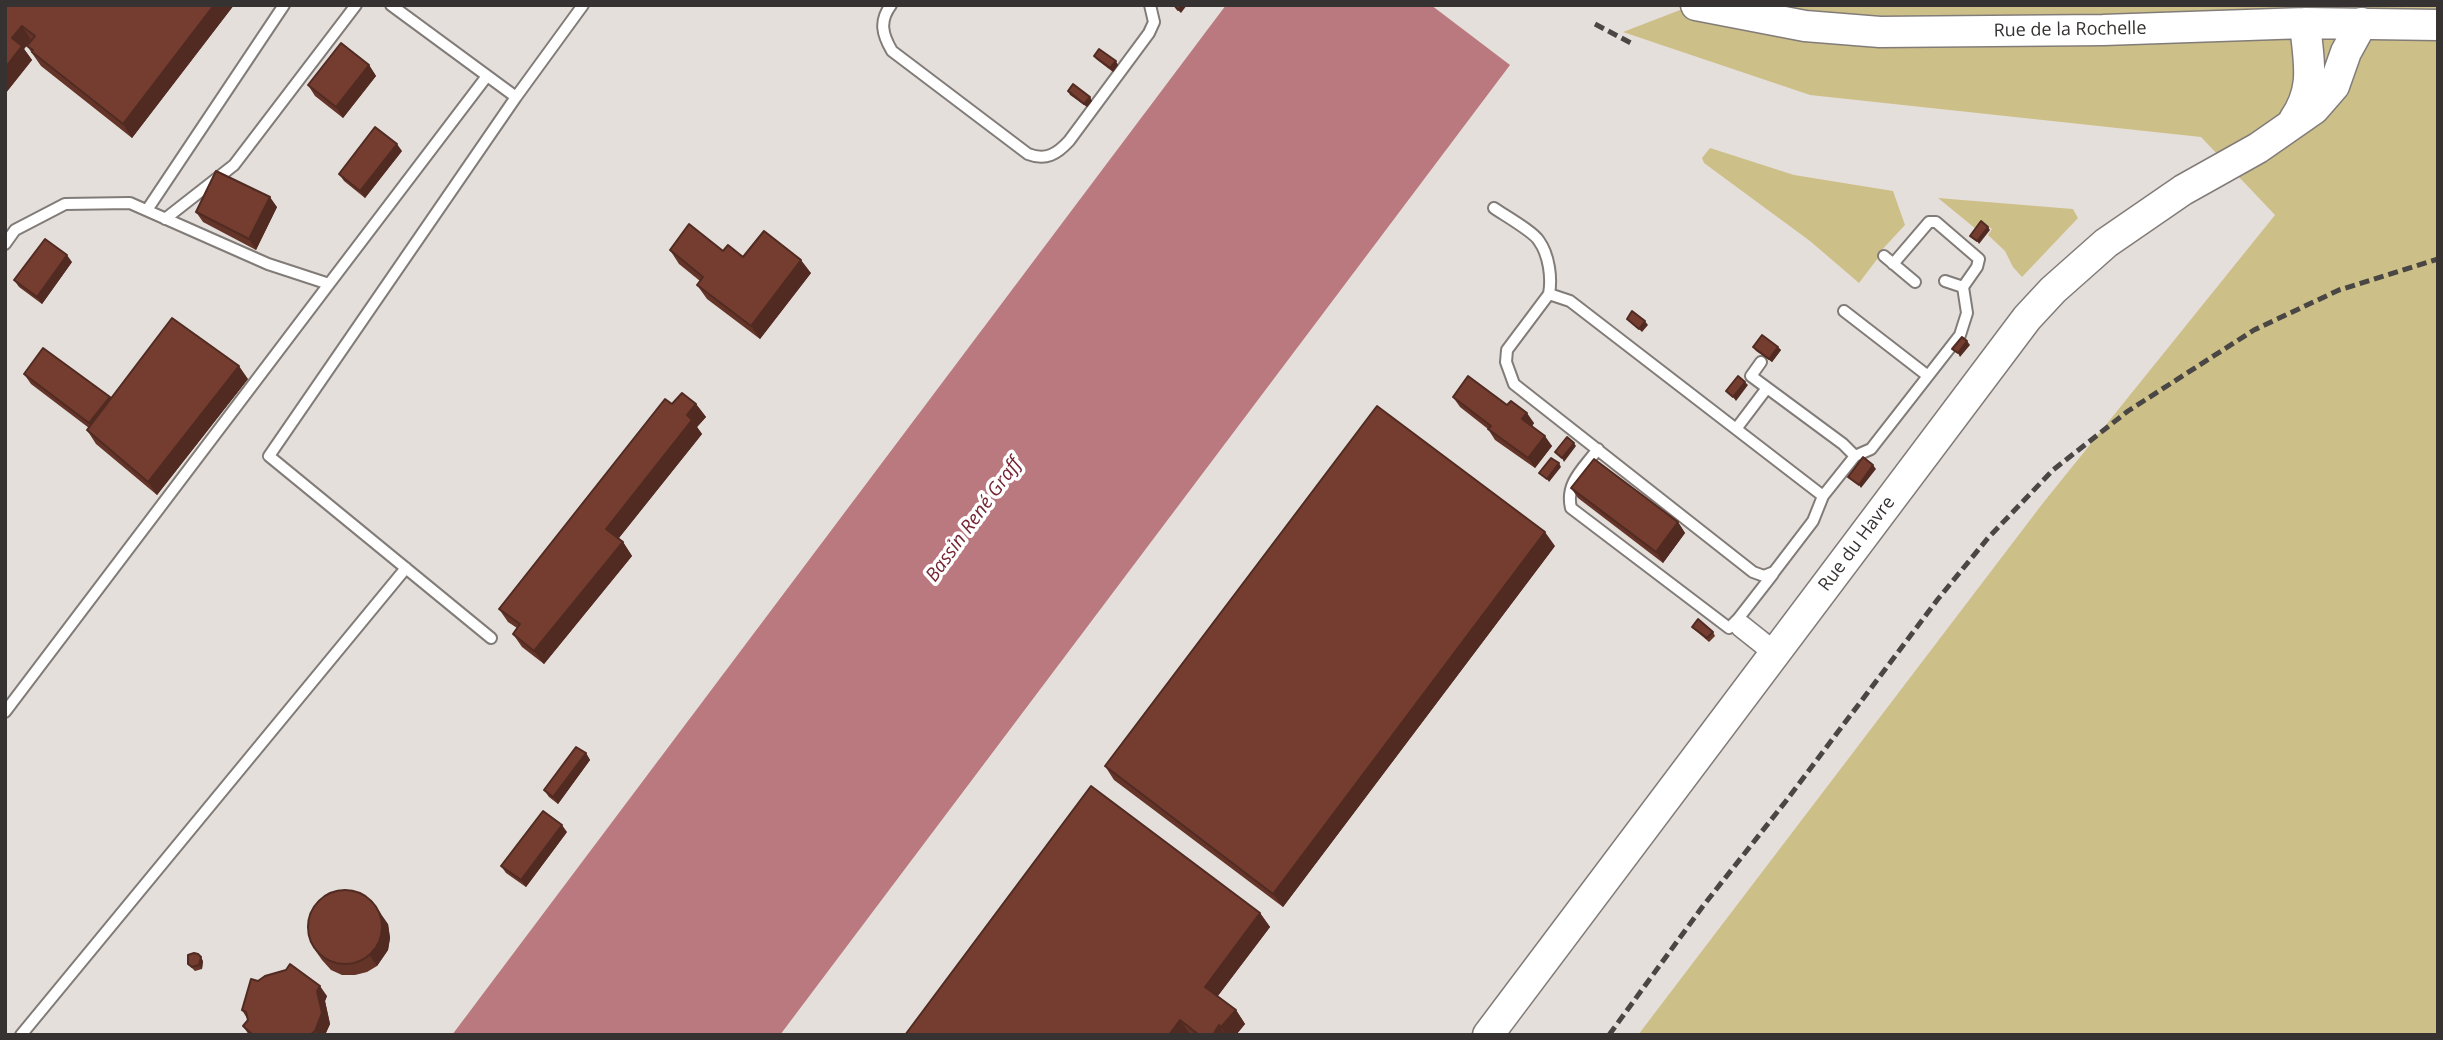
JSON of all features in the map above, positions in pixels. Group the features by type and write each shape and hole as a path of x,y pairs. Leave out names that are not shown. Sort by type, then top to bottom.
{"main road":[{"name":"Rue de la Rochelle","path":"1700,6 1805,26 1880,32 2103,30 2305,23 2438,25"},
{"name":"Rue du Havre","path":"2292,123 2308,97 2310,82 2305,23"},
{"name":"Rue du Havre","path":"1488,1035 2027,318 2053,289 2106,243 2183,190 2258,148 2314,109 2334,86 2346,52 2362,23"}],"street":[{"path":"1738,624 1775,653"}],"lane":[{"path":"147,211 284,5"},
{"path":"165,219 234,165 356,5"},
{"path":"391,5 516,97"},
{"path":"491,638 269,456 516,97 583,5"},
{"path":"891,5 882,25 884,38 891,51 1028,154 1038,158 1059,152 1069,141 1149,33 1153,22 1150,5"},
{"path":"5,712 487,76"},
{"path":"5,244 15,230 65,204 130,203 268,264 329,284"},
{"path":"1494,208 1539,240 1549,268 1551,283 1549,294 1507,350 1506,362 1514,384 1753,572 1764,576 1774,572"},
{"path":"1598,449 1570,488 1568,497 1571,508 1729,628 1738,624 1812,521 1823,496 1855,456 1871,449 1960,335 1967,313 1964,287 1978,267 1979,259 1936,222 1929,222 1888,260 1915,282"},
{"path":"1945,281 1964,287"},
{"path":"1549,294 1570,302 1823,496"},
{"path":"1844,311 1928,376"},
{"path":"1761,362 1751,376 1843,444 1855,456"},
{"path":"1736,429 1767,388"},
{"path":"21,1035 406,568"}],"shaded area":[{"path":"1693,5 2438,5 2438,1035 1638,1035 2043,503 2275,215 2201,137 1810,95 1623,32"},
{"path":"1710,148 1794,175 1893,191 1905,225 1879,253 1859,283 1810,241 1704,163 1702,158"},
{"path":"1938,198 2073,209 2078,218 2022,277 2005,251 1988,235 1992,229 1982,223 1976,229"}],"water":[{"name":"Bassin René Graff","path":"1226,5 1431,5 1510,65 780,1035 452,1035"}],"building":[{"path":"5,5 214,5 123,124 32,52 27,46 35,36 22,26 12,38 22,46 5,68"},
{"path":"341,43 369,65 336,107 308,85"},
{"path":"1099,49 1116,61 1110,68 1094,56"},
{"path":"1073,84 1090,97 1084,104 1068,91"},
{"path":"375,127 397,144 360,191 339,174"},
{"path":"216,171 270,197 249,239 196,212"},
{"path":"1981,221 1988,227 1977,241 1970,236"},
{"path":"689,224 723,251 728,245 743,257 764,231 801,260 751,326 697,285 703,277 670,250"},
{"path":"45,239 67,255 37,297 14,280"},
{"path":"1632,311 1645,321 1639,329 1627,319"},
{"path":"172,318 239,366 148,482 87,430"},
{"path":"1762,335 1778,347 1769,359 1753,347"},
{"path":"1962,337 1967,341 1958,353 1952,349"},
{"path":"43,348 110,397 89,423 24,374"},
{"path":"1468,376 1507,405 1511,401 1527,413 1522,419 1545,436 1528,458 1488,429 1491,426 1453,397"},
{"path":"1738,376 1745,382 1733,397 1726,391"},
{"path":"682,393 696,404 687,415 692,420 606,529 623,542 534,651 513,634 520,624 499,609 665,399 672,404"},
{"path":"1377,406 1545,532 1273,894 1105,766"},
{"path":"1567,437 1574,443 1562,458 1555,452"},
{"path":"1863,457 1873,465 1859,485 1848,477"},
{"path":"1551,458 1559,463 1547,479 1539,473"},
{"path":"1594,459 1678,522 1656,552 1571,488"},
{"path":"1698,619 1713,632 1707,638 1692,627"},
{"path":"576,747 586,753 553,797 544,790"},
{"path":"1091,786 1260,913 1205,987 1236,1010 1221,1027 1219,1025 1213,1035 1199,1035 1180,1020 1169,1035 905,1035"},
{"path":"543,811 562,825 521,880 501,866"},
{"path":"338,890 352,890 366,896 376,906 382,927 376,948 366,958 352,964 338,964 324,958 314,948 308,934 308,920 314,906 324,896"},
{"path":"194,953 201,957 199,965 192,967 188,964 188,955"},
{"path":"290,964 320,986 317,991 322,1013 315,1031 310,1035 253,1035 243,1026 248,1020 246,1012 242,1010 251,979 258,981 286,970"}],"railway":[{"path":"1595,24 1631,43"},
{"path":"1609,1035 1703,906 1938,599 1988,538 2053,470 2128,411 2254,330 2339,290 2438,259"}]}
